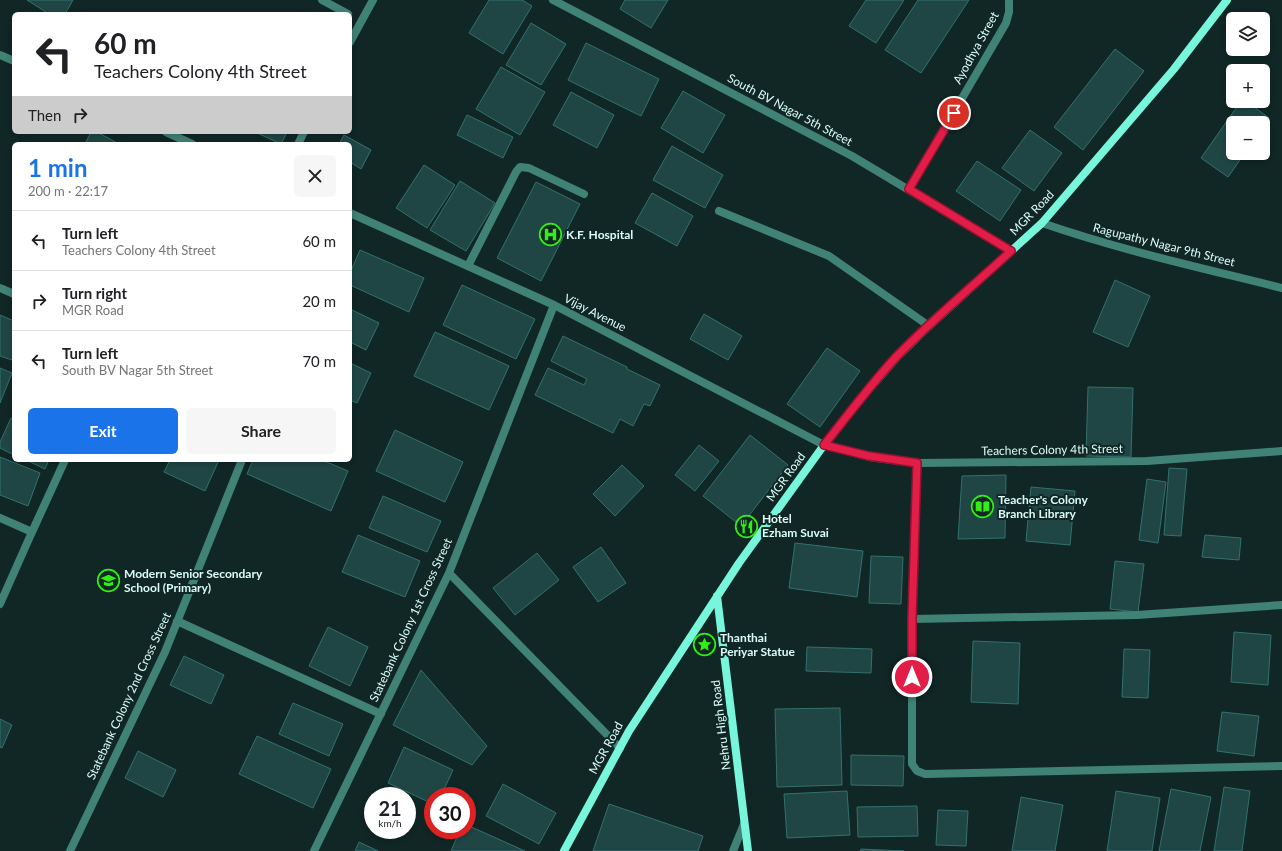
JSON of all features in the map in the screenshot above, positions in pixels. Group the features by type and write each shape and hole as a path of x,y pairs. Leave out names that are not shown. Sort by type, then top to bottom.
{"street":[{"path":"322,0 345,12"},
{"path":"352,38 373,0"},
{"name":"South BV Nagar 5th Street","path":"553,0 852,156 1011,251"},
{"name":"Ayodhya Street","path":"909,189 1006,23 1010,12 1009,0"},
{"name":"MGR Road","path":"564,851 629,731 747,551 824,445 892,362 929,326 1042,223 1174,69 1227,0"},
{"path":"352,16 361,21"},
{"path":"0,55 12,60"},
{"path":"170,134 188,142"},
{"path":"468,266 516,172 520,167 529,168 584,194"},
{"path":"720,211 829,256 929,326"},
{"name":"Vijay Avenue","path":"352,214 554,305 824,445"},
{"name":"Ragupathy Nagar 9th Street","path":"1042,223 1082,237 1282,288"},
{"path":"0,288 12,293"},
{"name":"Statebank Colony 1st Cross Street","path":"314,851 449,573 554,305"},
{"name":"Teachers Colony 4th Street","path":"824,445 869,456 917,463 1147,461 1282,450"},
{"path":"0,604 64,462"},
{"name":"Statebank Colony 2nd Cross Street","path":"70,851 165,652 241,462"},
{"path":"917,463 912,619 912,764 917,771 925,774 933,774 1282,766"},
{"path":"0,518 32,532"},
{"path":"449,573 620,748"},
{"name":"Nehru High Road","path":"717,596 748,851"},
{"path":"912,619 1137,615 1282,606"},
{"path":"177,621 381,714"},
{"path":"733,851 744,824"}],"building":[{"path":"27,0 73,0 66,12 46,12"},
{"path":"489,0 522,0 532,6 503,54 469,33"},
{"path":"625,0 668,0 651,28 620,9"},
{"path":"866,0 904,0 876,43 849,26"},
{"path":"918,0 969,0 921,73 885,50"},
{"path":"531,23 566,44 541,85 506,65"},
{"path":"586,43 659,79 641,116 568,80"},
{"path":"1115,49 1144,71 1083,150 1054,127"},
{"path":"501,67 545,92 520,135 476,109"},
{"path":"683,91 725,115 703,153 661,128"},
{"path":"571,92 614,115 597,148 553,125"},
{"path":"1236,108 1255,108 1266,116 1230,116"},
{"path":"467,115 513,137 503,158 457,135"},
{"path":"1226,122 1226,160 1240,160 1228,177 1201,158"},
{"path":"1030,130 1062,153 1034,191 1002,168"},
{"path":"90,134 101,134 115,142 86,142"},
{"path":"259,134 286,134 282,142 277,142"},
{"path":"344,135 371,150 361,169 352,163 352,142 340,142"},
{"path":"672,146 723,175 705,208 653,180"},
{"path":"977,161 1021,190 1000,221 956,191"},
{"path":"424,165 455,185 427,228 396,208"},
{"path":"460,181 495,203 466,251 430,230"},
{"path":"536,182 580,204 541,281 497,258"},
{"path":"652,193 693,216 677,246 635,223"},
{"path":"360,250 424,278 409,312 352,286 352,268"},
{"path":"1115,280 1150,296 1128,347 1093,332"},
{"path":"462,285 535,319 516,359 443,325"},
{"path":"352,310 379,323 366,350 352,343"},
{"path":"704,314 742,336 728,360 690,339"},
{"path":"0,315 12,320 12,360 0,356"},
{"path":"435,332 509,366 489,410 414,376"},
{"path":"563,336 660,385 650,406 644,404 633,426 620,419 613,433 535,395 548,368 584,385 587,379 551,361"},
{"path":"827,348 860,371 820,427 787,404"},
{"path":"352,364 371,373 357,403 352,401"},
{"path":"0,368 12,373 0,403"},
{"path":"1088,387 1133,388 1131,457 1086,456"},
{"path":"11,418 12,454 0,448 0,442"},
{"path":"395,430 463,462 445,502 376,471"},
{"path":"750,435 788,465 741,526 703,496"},
{"path":"699,445 719,461 695,491 675,475"},
{"path":"0,457 40,473 28,506 0,495"},
{"path":"30,462 48,462 45,469"},
{"path":"169,462 218,462 205,491 164,472"},
{"path":"252,462 327,462 348,471 331,511 247,474"},
{"path":"622,465 644,486 615,516 593,494"},
{"path":"1169,468 1187,469 1181,536 1164,535"},
{"name":"Teacher's Colony Branch Library","path":"1006,475 1005,538 958,539 962,476"},
{"path":"1147,479 1166,482 1158,543 1139,540"},
{"path":"1031,487 1075,491 1070,545 1026,541"},
{"path":"383,496 441,521 427,552 369,528"},
{"path":"358,535 420,561 405,597 342,572"},
{"path":"1205,535 1241,538 1239,560 1202,557"},
{"path":"795,543 863,551 857,597 789,588"},
{"path":"601,547 626,583 598,602 573,567"},
{"path":"537,553 559,580 515,615 493,588"},
{"path":"871,556 903,557 901,604 869,603"},
{"path":"1115,561 1144,564 1138,612 1110,609"},
{"path":"328,627 368,647 350,686 309,666"},
{"path":"1234,632 1271,635 1268,685 1231,682"},
{"path":"973,641 1020,643 1018,704 971,702"},
{"path":"807,647 872,649 871,673 806,671"},
{"path":"1124,649 1150,650 1148,698 1122,697"},
{"path":"184,656 224,675 211,704 170,685"},
{"path":"421,670 487,746 472,765 393,725"},
{"path":"293,703 343,724 329,756 279,734"},
{"path":"840,708 842,785 777,787 775,709"},
{"path":"1222,712 1259,716 1254,756 1217,751"},
{"path":"0,719 12,725 2,748 0,747"},
{"path":"257,736 331,769 313,808 239,774"},
{"path":"404,747 453,770 445,787 424,787 424,800 416,796 416,787 397,787 388,783"},
{"path":"138,751 176,770 163,797 125,778"},
{"path":"851,755 904,756 903,786 851,785"},
{"path":"503,784 556,813 539,844 486,816"},
{"path":"1224,787 1250,791 1242,851 1214,851"},
{"path":"1171,789 1211,797 1200,851 1159,851"},
{"path":"847,791 850,835 787,838 784,794"},
{"path":"1116,791 1160,798 1152,851 1107,851"},
{"path":"1021,797 1063,805 1055,851 1012,851"},
{"path":"609,804 703,836 698,851 593,851"},
{"path":"917,806 918,836 858,837 857,807"},
{"path":"938,810 968,811 966,846 936,845"},
{"path":"476,829 525,851 451,851 456,839 476,839"},
{"path":"359,842 378,851 355,851"},
{"path":"861,849 904,851 860,851"}],"place":[{"name":"K.F. Hospital","path":"550,235"},
{"name":"Teacher's Colony Branch Library","path":"983,507"},
{"name":"Hotel Ezham Suvai","path":"747,526"},
{"name":"Modern Senior Secondary School (Primary)","path":"109,581"},
{"name":"Thanthai Periyar Statue","path":"705,645"}],"route":[{"path":"912,677 912,619 917,463 869,456 824,445 863,396 897,357 1011,251 909,189 954,113"}]}
